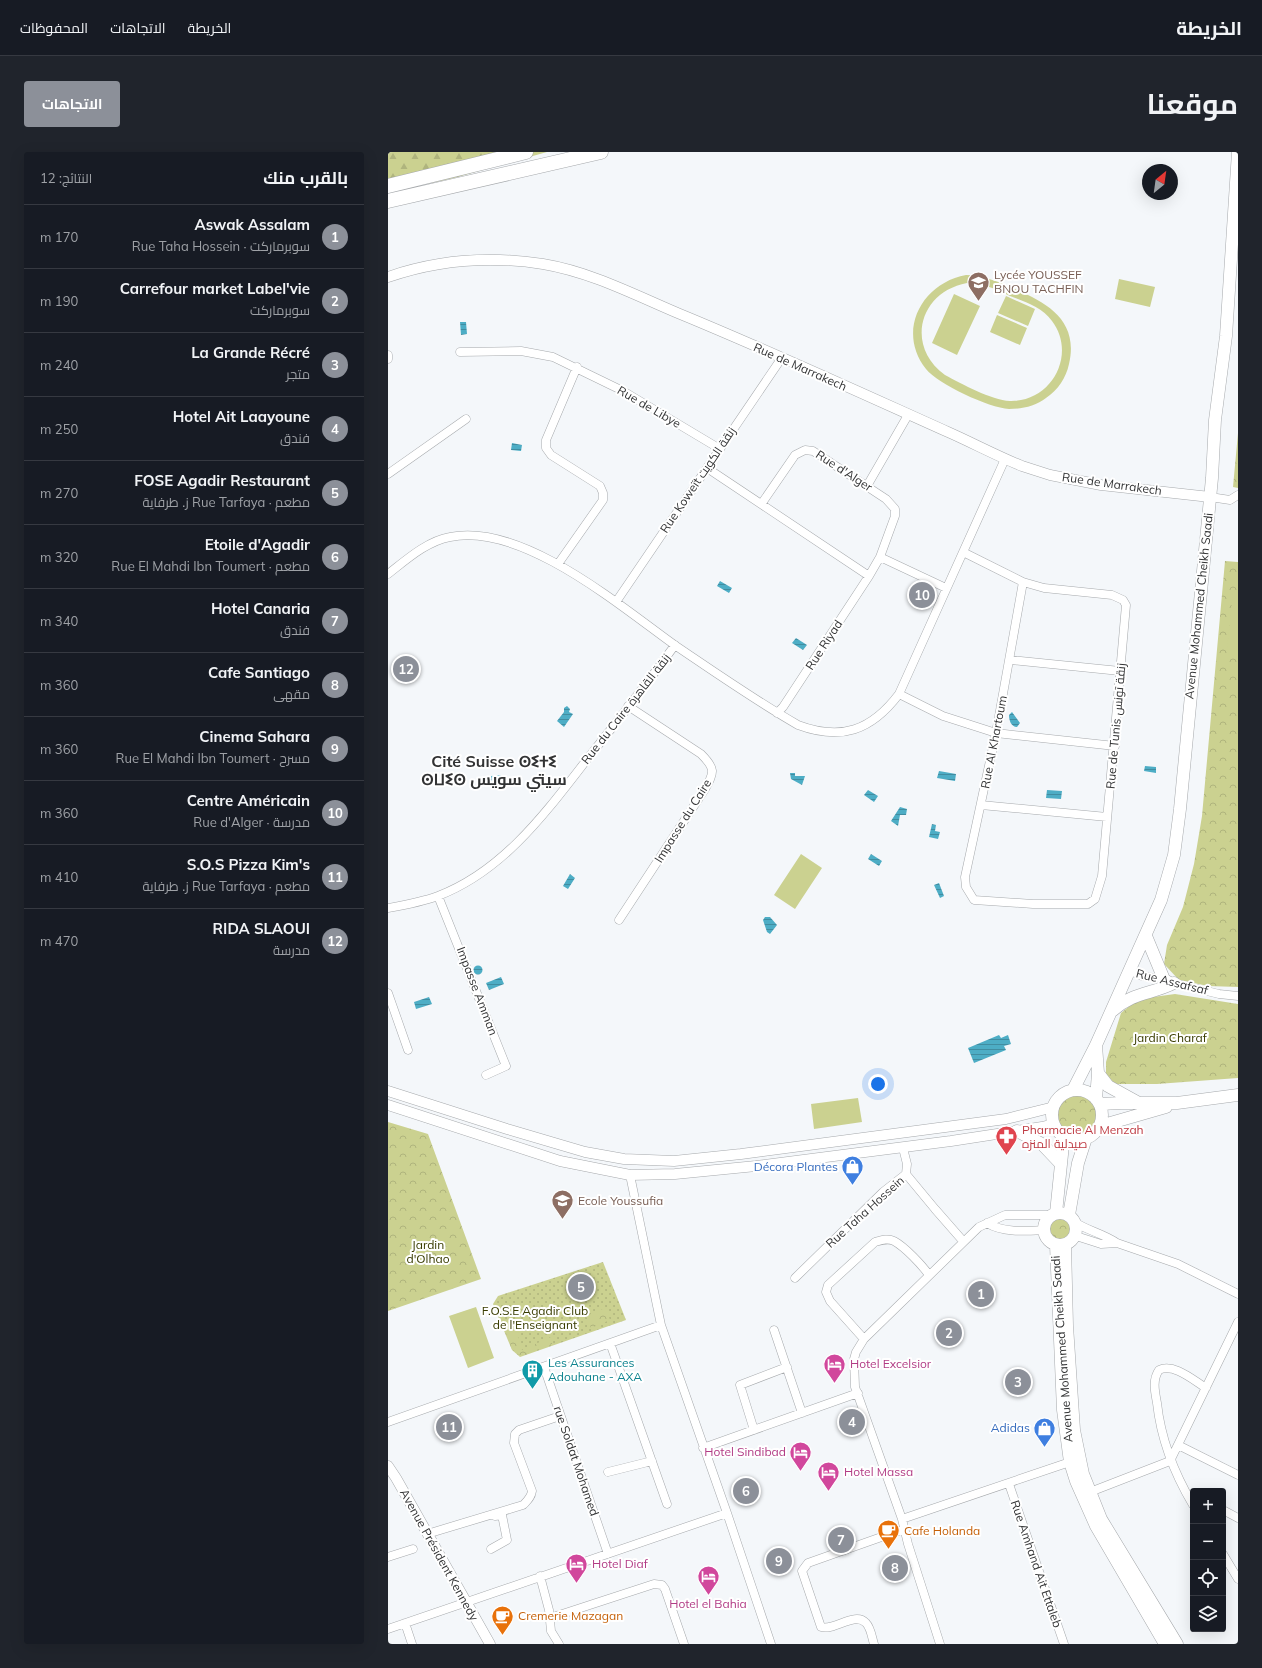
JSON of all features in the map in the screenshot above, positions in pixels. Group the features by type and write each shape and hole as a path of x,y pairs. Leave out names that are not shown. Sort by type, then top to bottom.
{"highway":[{"path":"388,186 526,152"},
{"path":"388,201 601,152"}],"main road":[{"name":"Avenue Mohammed Cheikh Saadi","path":"1073,1090 1096,1045 1129,970 1146,936 1167,883 1174,855 1180,809 1210,496 1215,420 1227,322 1238,152"},
{"path":"1110,1013 1122,1002 1134,995 1164,988 1168,980 1146,936"},
{"name":"Avenue Mohammed Cheikh Saadi","path":"1096,1045 1098,1102"},
{"path":"1098,1073 1108,1086 1140,1103"},
{"path":"1073,1090 1084,1091 1098,1102 1102,1115 1100,1126 1094,1133 1086,1138 1075,1139 1064,1136 1054,1124 1052,1112 1054,1107 1061,1096 1073,1090"},
{"path":"1098,1102 1177,1103 1238,1095"},
{"path":"1100,1126 1177,1103"},
{"path":"1017,1131 1042,1144 1061,1164"},
{"path":"1064,1136 1054,1214 1045,1221 1044,1230 1047,1240 1060,1245 1071,1242 1076,1236 1073,1219 1078,1163 1086,1138"},
{"path":"1054,1214 1073,1219"},
{"name":"Avenue Mohammed Cheikh Saadi","path":"1060,1245 1063,1410 1070,1462 1076,1481 1096,1526 1165,1644"},
{"name":"Avenue Mohammed Cheikh Saadi","path":"1060,1245 1074,1430 1080,1460 1090,1492 1102,1519 1119,1550 1178,1644"}],"street":[{"name":"Rue de Marrakech","path":"388,277 440,264 480,260 543,264 577,272 601,280 1005,459 1050,475 1115,487 1210,496"},
{"name":"Rue de Libye","path":"460,352 521,351 554,357 577,367 629,395 720,449"},
{"name":"Rue Koweït زنقة الكويت","path":"616,602 781,359"},
{"path":"558,564 603,500 603,493 600,486 552,455 546,448 546,440 577,367"},
{"path":"867,486 908,415"},
{"path":"388,474 466,419"},
{"name":"Rue d'Alger","path":"762,503 790,460 799,451 805,450 813,450 867,486 886,499 895,509 896,513 880,557 869,576"},
{"path":"388,574 410,557 428,546 449,537 463,536 498,538 528,548 558,564 616,602 675,645 777,713 798,725 816,732 830,734 850,731 871,721 887,710 899,694 962,552 1002,469 1005,459"},
{"path":"707,468 762,503 869,576"},
{"path":"1210,496 1230,500 1238,496"},
{"name":"Rue de Tunis زنقة تونس","path":"962,552 1023,582 1044,588 1108,594 1123,600 1126,605 1127,614 1120,671 1115,746 1102,876 1098,893 1092,902 1088,904 1033,904 974,900"},
{"path":"880,557 946,588"},
{"name":"Rue Riyad","path":"777,713 783,707 869,576"},
{"name":"Rue Al Khartoum","path":"974,900 966,887 965,877 996,733 1023,582"},
{"name":"Rue du Caire زنقة القاهرة","path":"388,908 438,896 466,883 525,836 560,795 675,645"},
{"path":"1010,660 1120,671"},
{"path":"899,694 943,716 996,733 1115,746"},
{"name":"Impasse du Caire","path":"619,920 705,790 711,779 713,770 711,763 701,754 628,706"},
{"path":"981,805 1107,817"},
{"name":"Impasse Amman","path":"438,896 506,1066 486,1075"},
{"name":"Rue Assafsaf","path":"1129,970 1142,976 1168,980 1219,994 1238,996"},
{"path":"388,994 408,1050"},
{"path":"388,1091 531,1137 585,1152 624,1159 674,1161 749,1154 1006,1119 1054,1107"},
{"path":"388,1104 552,1159 630,1175 675,1174 756,1166 903,1148 1054,1124"},
{"path":"903,1148 907,1164 906,1174"},
{"name":"Rue Taha Hossein","path":"795,1278 883,1192 906,1174 963,1241"},
{"path":"630,1175 661,1325 703,1448 727,1512 770,1644"},
{"path":"940,1644 902,1519 854,1380 854,1359 856,1352 864,1339 979,1227 1004,1215 1054,1214"},
{"path":"1073,1219 1085,1229 1110,1238 1117,1244"},
{"path":"987,1223 1001,1228 1024,1231 1044,1230"},
{"path":"1076,1236 1101,1244 1117,1244 1178,1264 1237,1290"},
{"path":"864,1339 830,1301 826,1292 828,1285 875,1242 883,1240 894,1241 924,1268 929,1275"},
{"path":"1090,1492 1170,1461 1238,1322"},
{"path":"388,1422 661,1325"},
{"path":"774,1330 802,1413"},
{"path":"610,1344 667,1504"},
{"name":"rue Soldat Mohamed","path":"544,1367 608,1554"},
{"path":"754,1430 740,1385 787,1367"},
{"path":"1190,1500 1170,1461 1158,1416 1155,1384 1157,1374 1163,1368 1173,1369 1206,1388"},
{"path":"703,1448 858,1393"},
{"path":"428,1536 523,1505 527,1502 532,1495 532,1491 514,1443 514,1437 519,1430 560,1416"},
{"path":"1178,1445 1238,1475"},
{"path":"608,1472 652,1461"},
{"path":"902,1519 1009,1484 1070,1462"},
{"name":"Avenue Président Kennedy","path":"388,1466 490,1644"},
{"name":"Rue Amhand Ait Ettaleb","path":"1009,1484 1064,1644"},
{"path":"1184,1490 1190,1493"},
{"path":"388,1629 727,1512"},
{"path":"1226,1512 1238,1518"},
{"path":"428,1536 502,1515 507,1540 491,1549"},
{"path":"874,1644 868,1624 860,1620 854,1620 827,1628 821,1627 802,1571 808,1563 904,1529"},
{"path":"388,1557 413,1549"},
{"path":"1226,1559 1238,1579"},
{"path":"540,1576 550,1618 551,1631 559,1644"},
{"path":"550,1618 654,1584 658,1584 665,1589 684,1644"},
{"path":"405,1623 412,1644"}],"green space":[{"path":"388,152 547,152 454,178 388,192"},
{"path":"966,275 991,279 1027,294 1049,308 1058,316 1065,325 1069,336 1071,349 1066,374 1058,387 1050,395 1038,403 1024,408 1000,408 977,400 952,388 932,375 926,369 917,354 913,339 914,325 918,311 926,298 937,288 950,280","holes":["967,283 989,287 1033,306 1043,312 1052,321 1059,334 1062,348 1061,361 1056,374 1048,385 1038,394 1025,399 1010,401 994,398 945,375 932,363 925,350 922,336 923,322 928,308 938,297 951,288"]},
{"path":"1119,279 1155,287 1150,307 1115,299"},
{"path":"954,294 980,306 957,355 932,343"},
{"path":"1006,296 1035,309 1028,326 998,313"},
{"path":"997,315 1027,328 1020,345 990,332"},
{"path":"1238,433 1238,488 1233,487"},
{"path":"1225,561 1238,562 1238,987 1208,986 1179,980 1164,964 1167,945 1183,907 1194,864 1202,816"},
{"path":"1233,591 1238,591 1238,651 1227,650"},
{"path":"801,854 822,868 795,909 774,895"},
{"name":"Jardin Charaf","path":"1175,994 1238,1004 1238,1078 1157,1084 1115,1084 1106,1074 1106,1062 1121,1013 1132,1004 1146,998"},
{"path":"1078,1095 1086,1097 1092,1101 1096,1107 1098,1115 1096,1123 1092,1129 1086,1133 1078,1135 1070,1133 1064,1129 1060,1123 1058,1115 1060,1107 1064,1101 1070,1097"},
{"path":"858,1098 862,1122 814,1129 811,1104"},
{"name":"Jardin d'Olhao","path":"388,1122 428,1134 481,1279 388,1311"},
{"path":"1061,1217 1070,1221 1074,1230 1070,1239 1061,1243 1052,1239 1048,1230 1052,1221"},
{"name":"F.O.S.E Agadir Club de l'Enseignant","path":"603,1262 626,1320 520,1357 512,1350 493,1304 498,1296"},
{"path":"476,1307 494,1358 468,1368 449,1316"},
{"path":"605,1308 610,1320 591,1328 586,1316"},
{"path":"516,1328 522,1350 551,1337 552,1344 520,1356 512,1349 506,1333"}],"water":[{"path":"460,322 466,322 467,334 461,335"},
{"path":"512,443 522,445 521,451 511,450"},
{"path":"720,581 732,588 729,593 717,586"},
{"path":"796,638 807,645 803,650 792,643"},
{"path":"567,706 570,709 569,712 573,714 564,727 557,721 564,712 564,708"},
{"path":"1012,712 1020,723 1017,727 1013,726 1010,721 1009,715"},
{"path":"1145,766 1156,767 1156,773 1144,771"},
{"path":"939,771 956,774 955,781 937,778"},
{"path":"790,773 795,773 795,776 805,776 802,785 791,779"},
{"path":"504,775 507,777 506,780 493,785 488,781 491,776"},
{"path":"868,790 878,796 874,802 864,795"},
{"path":"1047,790 1062,791 1061,799 1046,798"},
{"path":"900,807 907,809 906,815 900,815 898,826 891,821"},
{"path":"932,824 936,825 935,831 940,832 938,839 929,837"},
{"path":"871,854 882,861 879,866 868,859"},
{"path":"570,874 575,878 568,889 563,886"},
{"path":"939,883 944,896 940,898 934,885"},
{"path":"765,917 770,917 777,925 770,934 767,932 763,920"},
{"path":"478,965 483,970 478,975 473,970"},
{"path":"501,977 504,984 489,990 486,983"},
{"path":"429,997 432,1004 416,1009 414,1002"},
{"path":"999,1035 1001,1038 1008,1035 1011,1044 1004,1046 1006,1050 974,1063 968,1048"}],"place":[{"name":"Lycée YOUSSEF BNOU TACHFIN","path":"979,302"},
{"name":"Centre Américain","path":"922,595"},
{"name":"RIDA SLAOUI","path":"406,669"},
{"name":"Pharmacie Al Menzah صيدلية المنزه","path":"1007,1156"},
{"name":"Décora Plantes","path":"853,1186"},
{"name":"Ecole Youssufia","path":"563,1220"},
{"name":"FOSE Agadir Restaurant","path":"581,1287"},
{"name":"Aswak Assalam","path":"981,1294"},
{"name":"Carrefour market Label'vie","path":"949,1333"},
{"name":"La Grande Récré","path":"1018,1382"},
{"name":"Hotel Excelsior","path":"834,1384"},
{"name":"Les Assurances Adouhane - AXA","path":"532,1390"},
{"name":"Hotel Ait Laayoune","path":"852,1422"},
{"name":"S.O.S Pizza Kim's","path":"449,1427"},
{"name":"Adidas","path":"1045,1448"},
{"name":"Hotel Sindibad","path":"801,1472"},
{"name":"Etoile d'Agadir","path":"746,1491"},
{"name":"Hotel Massa","path":"828,1492"},
{"name":"Hotel Canaria","path":"841,1540"},
{"name":"Cafe Holanda","path":"889,1550"},
{"name":"Cinema Sahara","path":"779,1561"},
{"name":"Cafe Santiago","path":"895,1568"},
{"name":"Hotel Diaf","path":"576,1584"},
{"name":"Hotel el Bahia","path":"708,1596"},
{"name":"Cremerie Mazagan","path":"503,1636"}],"district":[{"name":"Cité Suisse ⵙⵉⵜⵉ ⵙⵡⵉⵙ سيتي سويس","path":"494,770"}]}
